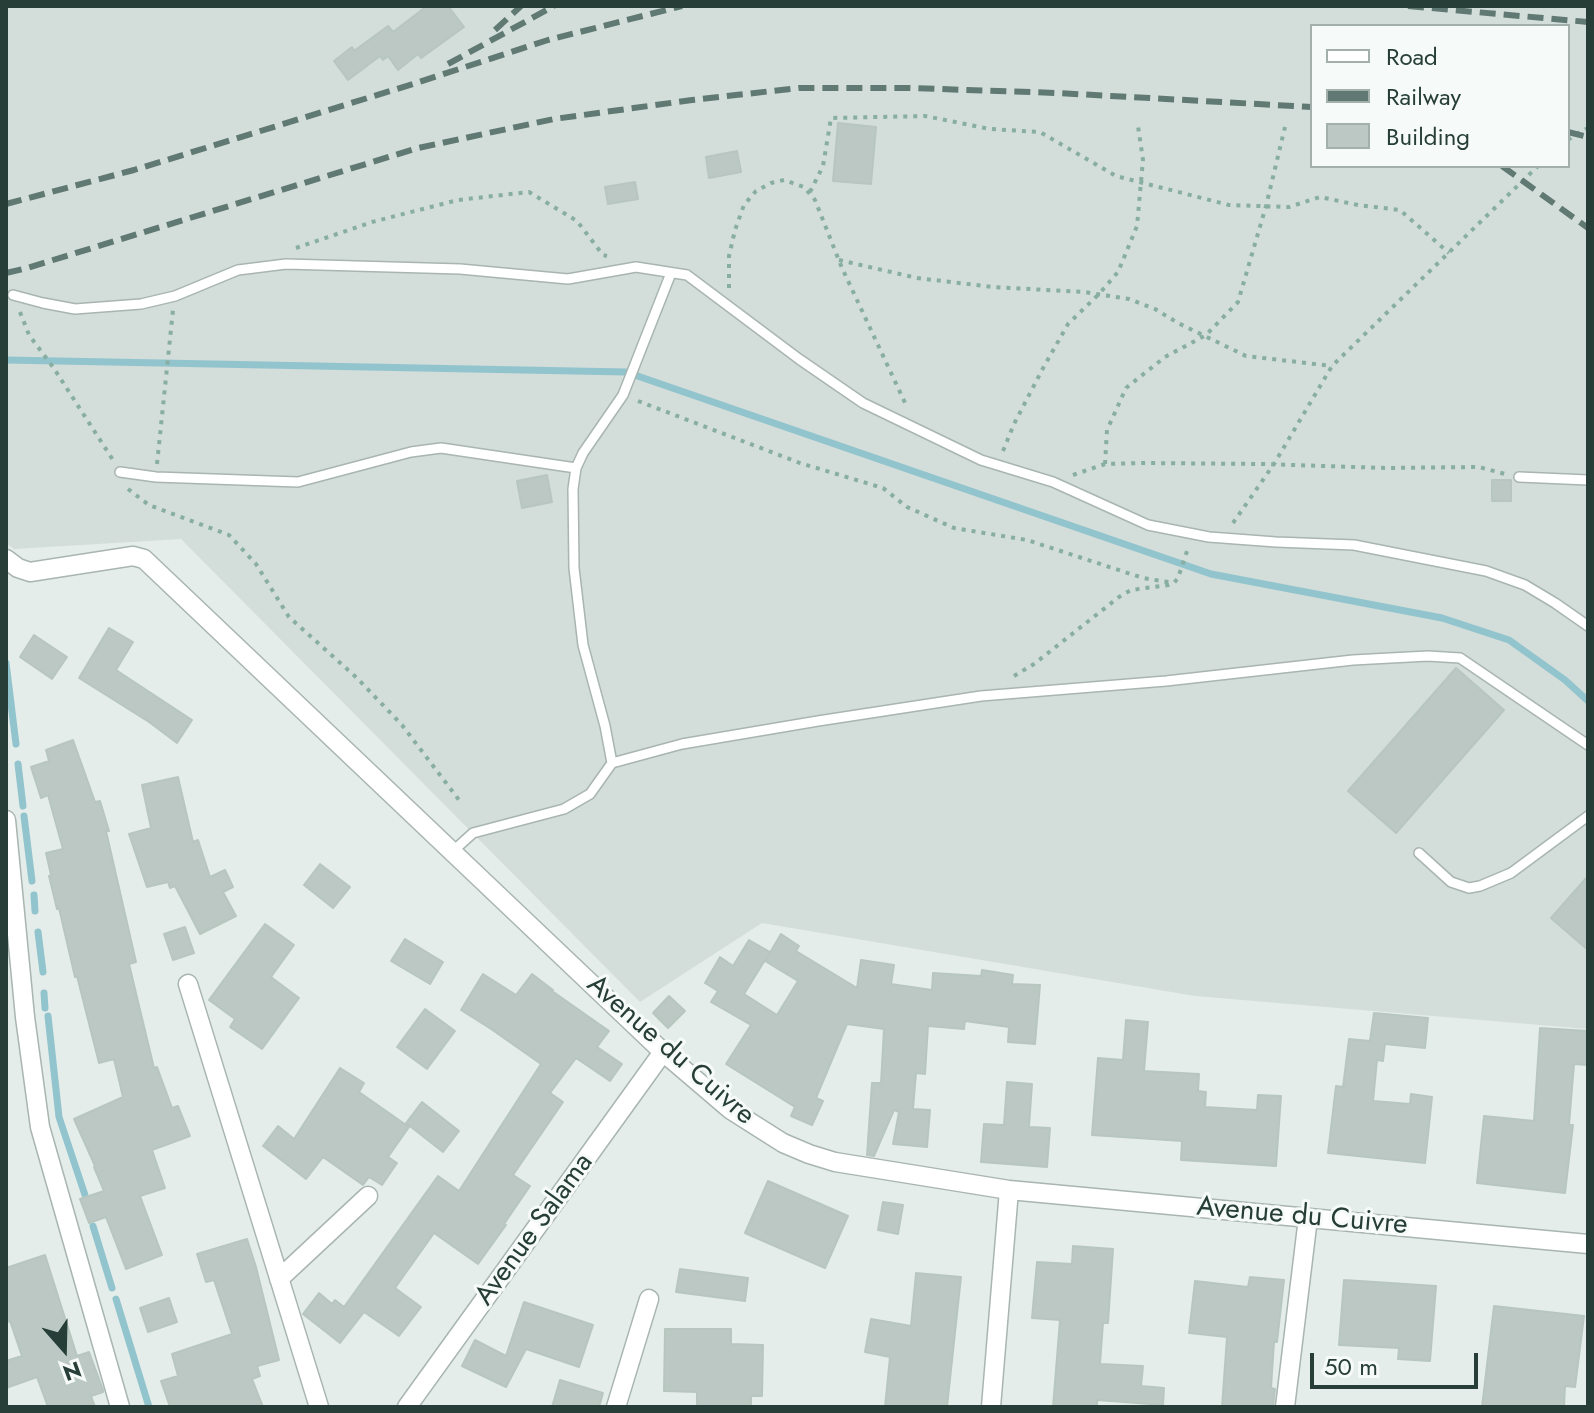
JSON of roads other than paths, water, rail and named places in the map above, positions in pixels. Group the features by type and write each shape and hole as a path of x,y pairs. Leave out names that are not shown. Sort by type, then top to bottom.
{"street":[{"name":"Avenue du Cuivre","path":"6,559 30,572 133,556 144,559 663,1052 731,1110 783,1143 835,1162 1009,1190 1588,1244"},
{"path":"6,820 25,1017 40,1127 120,1407"},
{"path":"188,984 319,1407"},
{"path":"6,1016 25,1017"},
{"name":"Avenue Salama","path":"407,1407 663,1052"},
{"path":"991,1407 1009,1190"},
{"path":"279,1279 368,1196"},
{"path":"1285,1407 1308,1218"},
{"path":"616,1407 649,1299"}],"lane":[{"path":"13,295 75,309 141,304 175,296 238,270 286,264 460,269 568,279 636,267 687,275 863,403 981,460 1053,482 1148,525 1223,538 1354,545 1486,571 1525,585 1588,626"},
{"path":"612,763 583,645 574,568 573,489 576,468 583,453 623,395 671,273"},
{"path":"120,472 156,477 298,482 411,452 441,448 576,468"},
{"path":"1519,477 1588,480"},
{"path":"452,852 473,833 564,809 577,802 590,794 612,763 682,744 981,696 1166,681 1353,660 1428,656 1460,658 1588,745"},
{"path":"1419,853 1451,882 1469,888 1480,886 1511,873 1588,816"}],"waterway":[{"path":"6,360 626,372 1211,574 1442,618 1509,640 1565,680 1588,701"},
{"path":"6,663 16,744"},
{"path":"18,764 23,806"},
{"path":"24,816 32,881"},
{"path":"34,895 35,911"},
{"path":"38,932 43,972"},
{"path":"44,993 45,1008"},
{"path":"48,1016 59,1117 85,1195"},
{"path":"93,1226 112,1288"},
{"path":"116,1299 149,1407"}],"railway":[{"path":"495,30 521,6"},
{"path":"448,64 554,6"},
{"path":"6,204 134,170 548,40 682,6"},
{"path":"1408,6 1588,22"},
{"path":"6,273 418,148 554,119 692,100 799,88 910,88 1310,107"},
{"path":"1570,132 1588,137"},
{"path":"1505,168 1588,228"}]}
